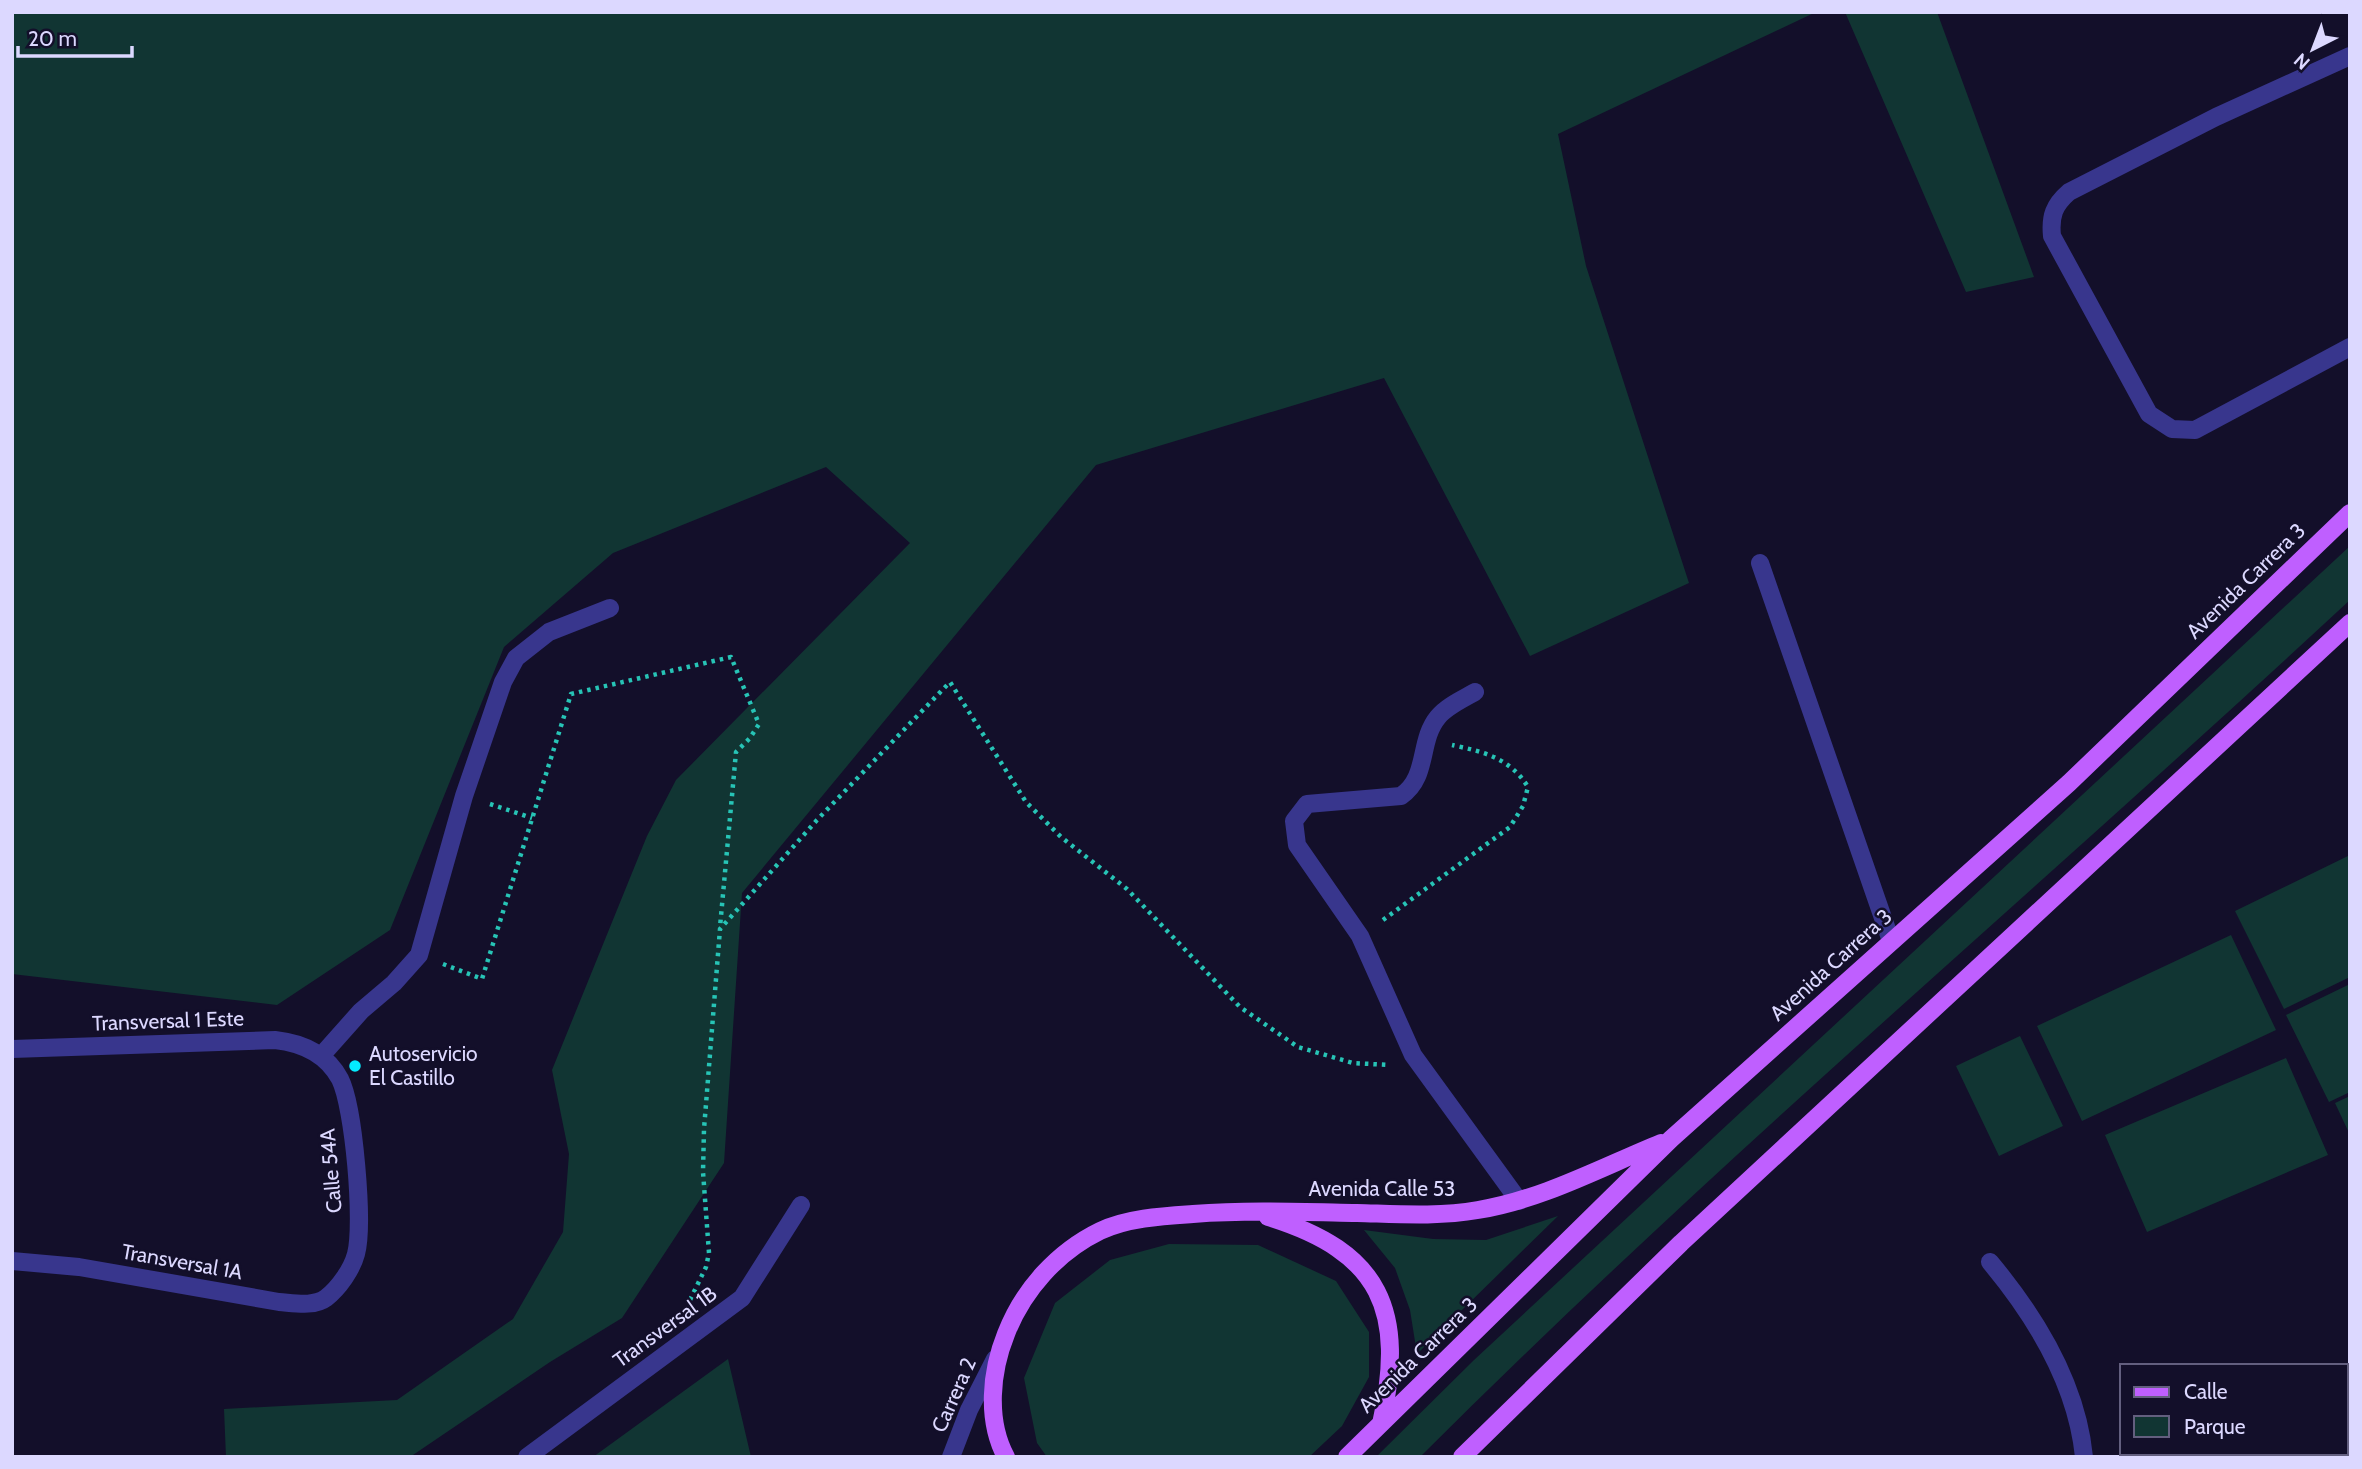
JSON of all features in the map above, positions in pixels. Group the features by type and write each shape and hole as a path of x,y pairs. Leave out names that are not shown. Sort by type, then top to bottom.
{"main road":[{"name":"Avenida Carrera 3","path":"1348,1457 1671,1139 2069,783 2350,513"},
{"path":"1462,1457 1691,1234 2350,623"},
{"name":"Avenida Calle 53","path":"1006,1457 1001,1447 992,1399 998,1353 1015,1310 1042,1274 1070,1250 1101,1230 1141,1219 1248,1210 1433,1215 1478,1210 1519,1201 1671,1139"},
{"name":"Avenida Calle 53","path":"1248,1210 1294,1224 1335,1243 1361,1265 1380,1296 1388,1329 1390,1367 1381,1424"}],"street":[{"path":"2350,57 2216,117 2069,192 2053,210 2051,222 2052,236 2149,414 2172,429 2195,430 2350,347"},
{"path":"1760,564 1891,942"},
{"path":"321,1056 361,1010 394,984 419,955 464,796 503,682 516,658 549,632 610,608"},
{"path":"1475,692 1437,718 1428,738 1417,778 1401,796 1307,804 1294,821 1297,845 1360,936 1413,1055 1519,1201"},
{"name":"Transversal 1 Este","path":"12,1049 275,1040 300,1043 321,1056"},
{"name":"Calle 54A","path":"321,1056 339,1077 348,1102 359,1229 350,1269 338,1285"},
{"name":"Transversal 1B","path":"527,1457 742,1298 801,1205"},
{"name":"Transversal 1A","path":"12,1261 79,1267 279,1302 306,1304 325,1299 338,1285"},
{"path":"1990,1262 2012,1289 2043,1338 2069,1395 2084,1457"},
{"name":"Carrera 2","path":"951,1457 969,1410 998,1353"}],"path":[{"path":"419,955 482,979 571,694 731,657 758,724 750,738 736,752 704,1129 703,1172 709,1253 699,1283 684,1307"},
{"path":"720,929 817,820 950,682 1026,802 1061,836 1127,889 1240,1007 1298,1047 1325,1056 1385,1067 1413,1055"},
{"path":"1360,936 1510,827 1523,806 1528,787 1519,772 1505,760 1428,738"},
{"path":"464,796 532,818"}],"green space":[{"path":"12,12 1816,12 1558,134 1586,266 1689,583 1530,656 1384,378 1096,465 742,893 724,1163 622,1318 550,1362 410,1457 226,1457 224,1409 397,1400 513,1319 563,1232 569,1154 552,1070 647,836 676,780 910,543 826,467 613,553 504,647 390,930 277,1005 12,974"},
{"path":"1845,12 1937,12 2034,277 1966,292"},
{"path":"2350,546 2350,600 1764,1131 1533,1346 1420,1457 1376,1457 1474,1360"},
{"path":"2350,855 2350,977 2284,1009 2235,911"},
{"path":"2231,935 2276,1030 2082,1121 2037,1026"},
{"path":"2350,984 2350,1092 2329,1102 2286,1015"},
{"path":"2020,1036 2063,1126 1999,1156 1956,1066"},
{"path":"2286,1058 2328,1155 2147,1232 2105,1135"},
{"path":"2350,1096 2350,1135 2335,1103"},
{"path":"1558,1216 1417,1354 1410,1310 1395,1268 1364,1230 1433,1239 1486,1240"},
{"path":"1169,1244 1258,1245 1336,1281 1369,1332 1369,1377 1342,1426 1309,1457 1047,1457 1037,1443 1024,1378 1055,1303 1110,1260"},
{"path":"728,1359 751,1457 593,1457"}],"place":[{"name":"Autoservicio El Castillo","path":"355,1066"}]}
